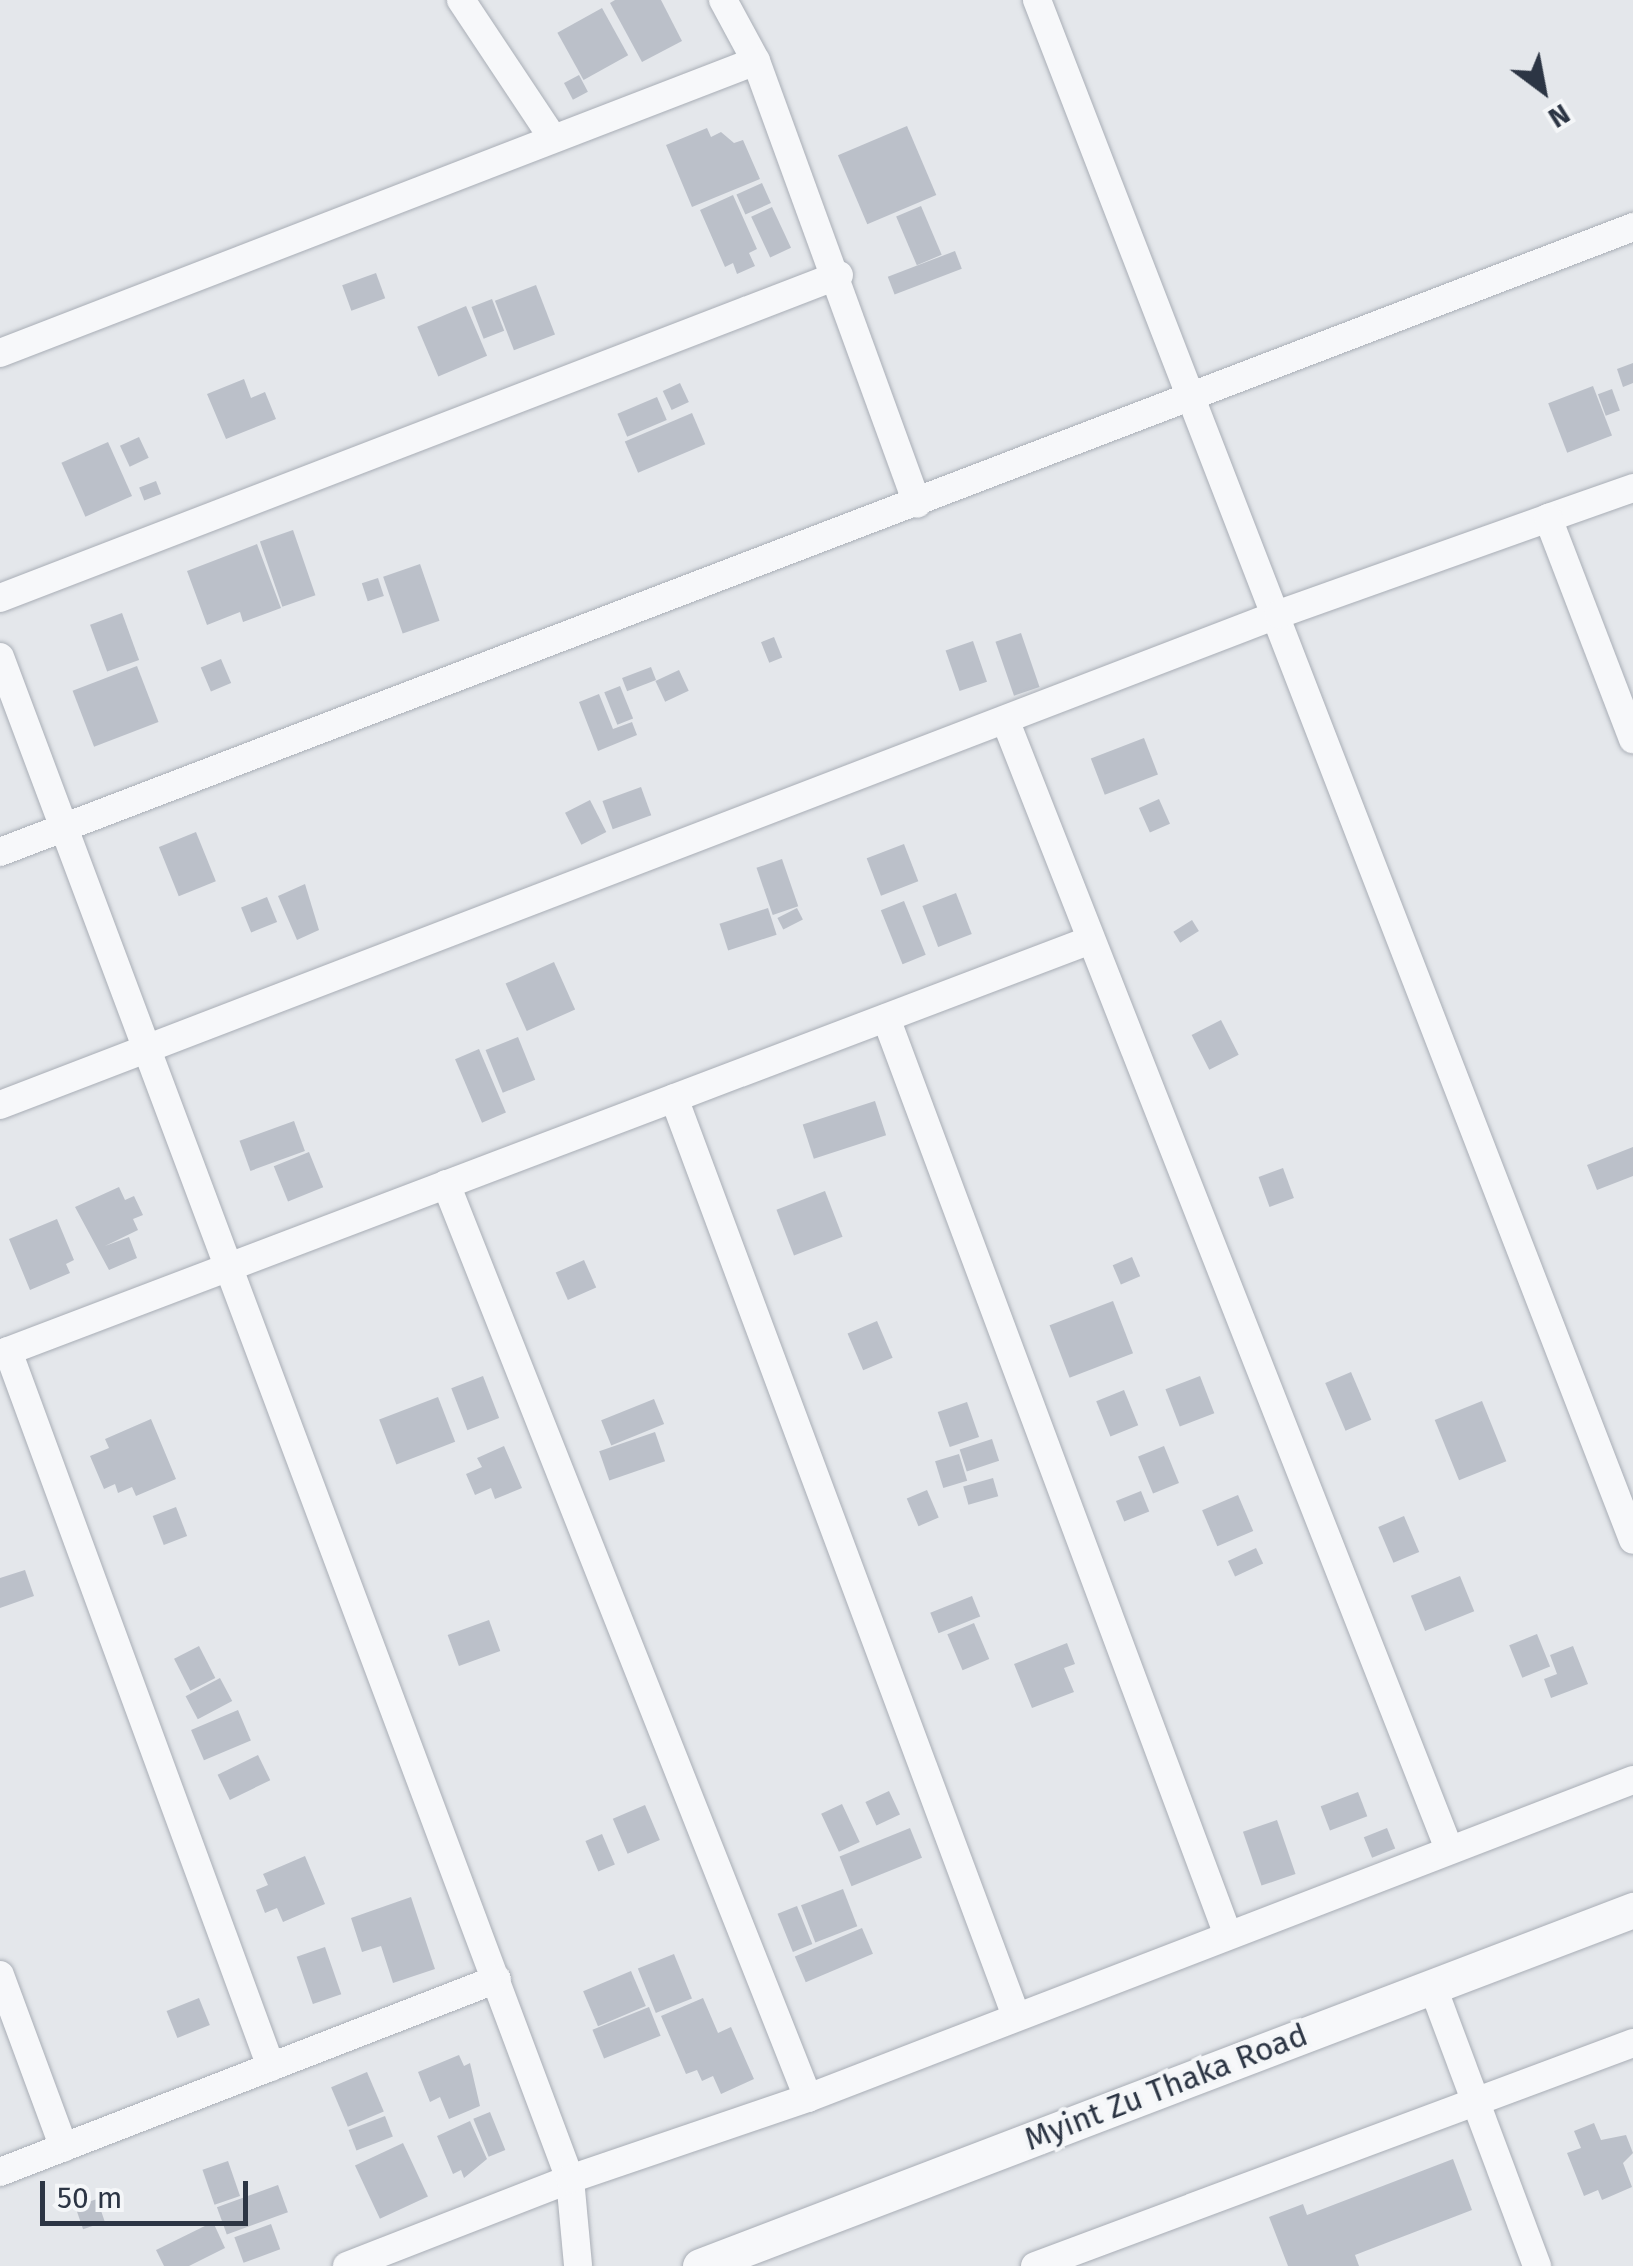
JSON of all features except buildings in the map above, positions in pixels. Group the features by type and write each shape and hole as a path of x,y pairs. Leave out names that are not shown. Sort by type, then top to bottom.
{"street":[{"path":"461,0 552,138"},
{"path":"722,0 756,61 839,275 917,504"},
{"path":"1038,0 1280,614 1633,1540"},
{"path":"0,353 756,61"},
{"path":"0,852 1633,227"},
{"path":"0,598 839,275"},
{"path":"0,1105 1280,614 1633,488"},
{"path":"1548,518 1633,739"},
{"path":"0,657 570,2179 578,2266"},
{"path":"1006,722 1088,941 1449,1849"},
{"path":"271,2067 4,1352 1088,941"},
{"path":"886,1018 1228,1935"},
{"path":"674,1098 1016,2016"},
{"path":"446,1184 808,2098"},
{"path":"347,2266 570,2179 808,2098 1633,1780"},
{"name":"Myint Zu Thaka Road","path":"700,2266 1633,1910"},
{"path":"0,1975 64,2148"},
{"path":"0,2172 497,1979"},
{"path":"1432,1986 1479,2100 1537,2266"},
{"path":"1035,2266 1633,2043"}]}
